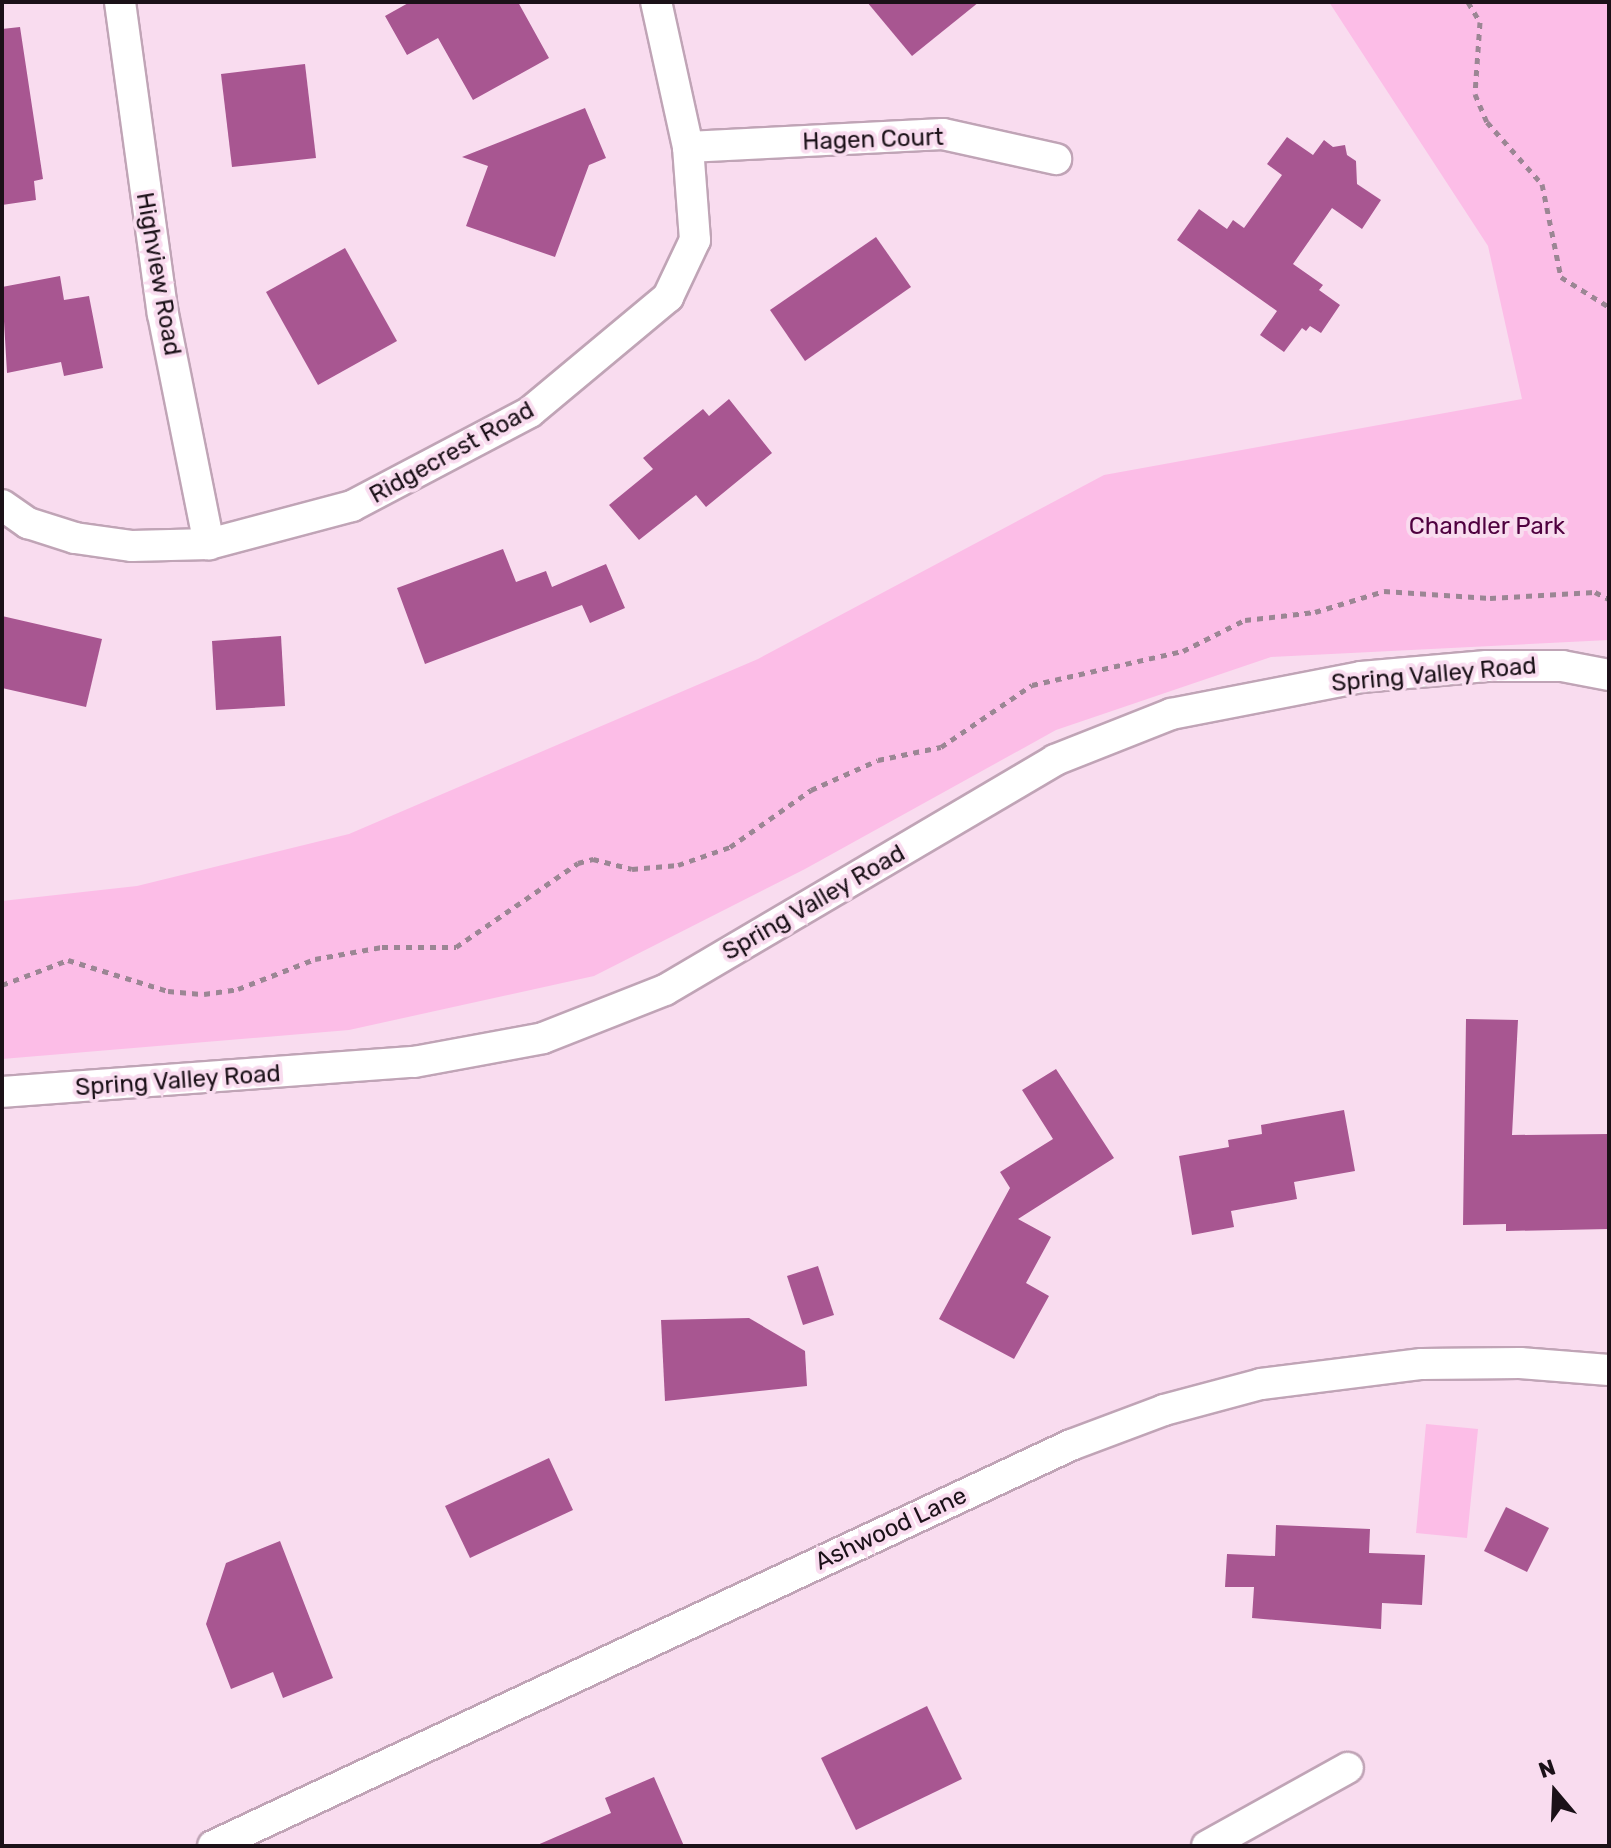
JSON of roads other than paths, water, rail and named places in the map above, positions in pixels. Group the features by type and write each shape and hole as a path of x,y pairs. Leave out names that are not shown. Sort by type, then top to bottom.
{"street":[{"name":"Highview Road","path":"120,2 163,314 209,544"},
{"name":"Ridgecrest Road","path":"2,505 28,523 75,538 132,546 209,544 352,506 414,478 530,412 628,335 668,297 695,240 688,147 656,2"},
{"name":"Hagen Court","path":"688,147 943,134 1056,159"},
{"name":"Spring Valley Road","path":"2,1092 414,1062 543,1038 665,990 1055,760 1157,719 1361,677 1487,666 1562,666 1609,675"},
{"name":"Ashwood Lane","path":"213,1846 1056,1452 1164,1410 1261,1384 1422,1364 1520,1363 1609,1370"},
{"path":"1207,1846 1348,1768"}],"park label":[{"name":"Chandler Park","path":"1487,527"}]}
